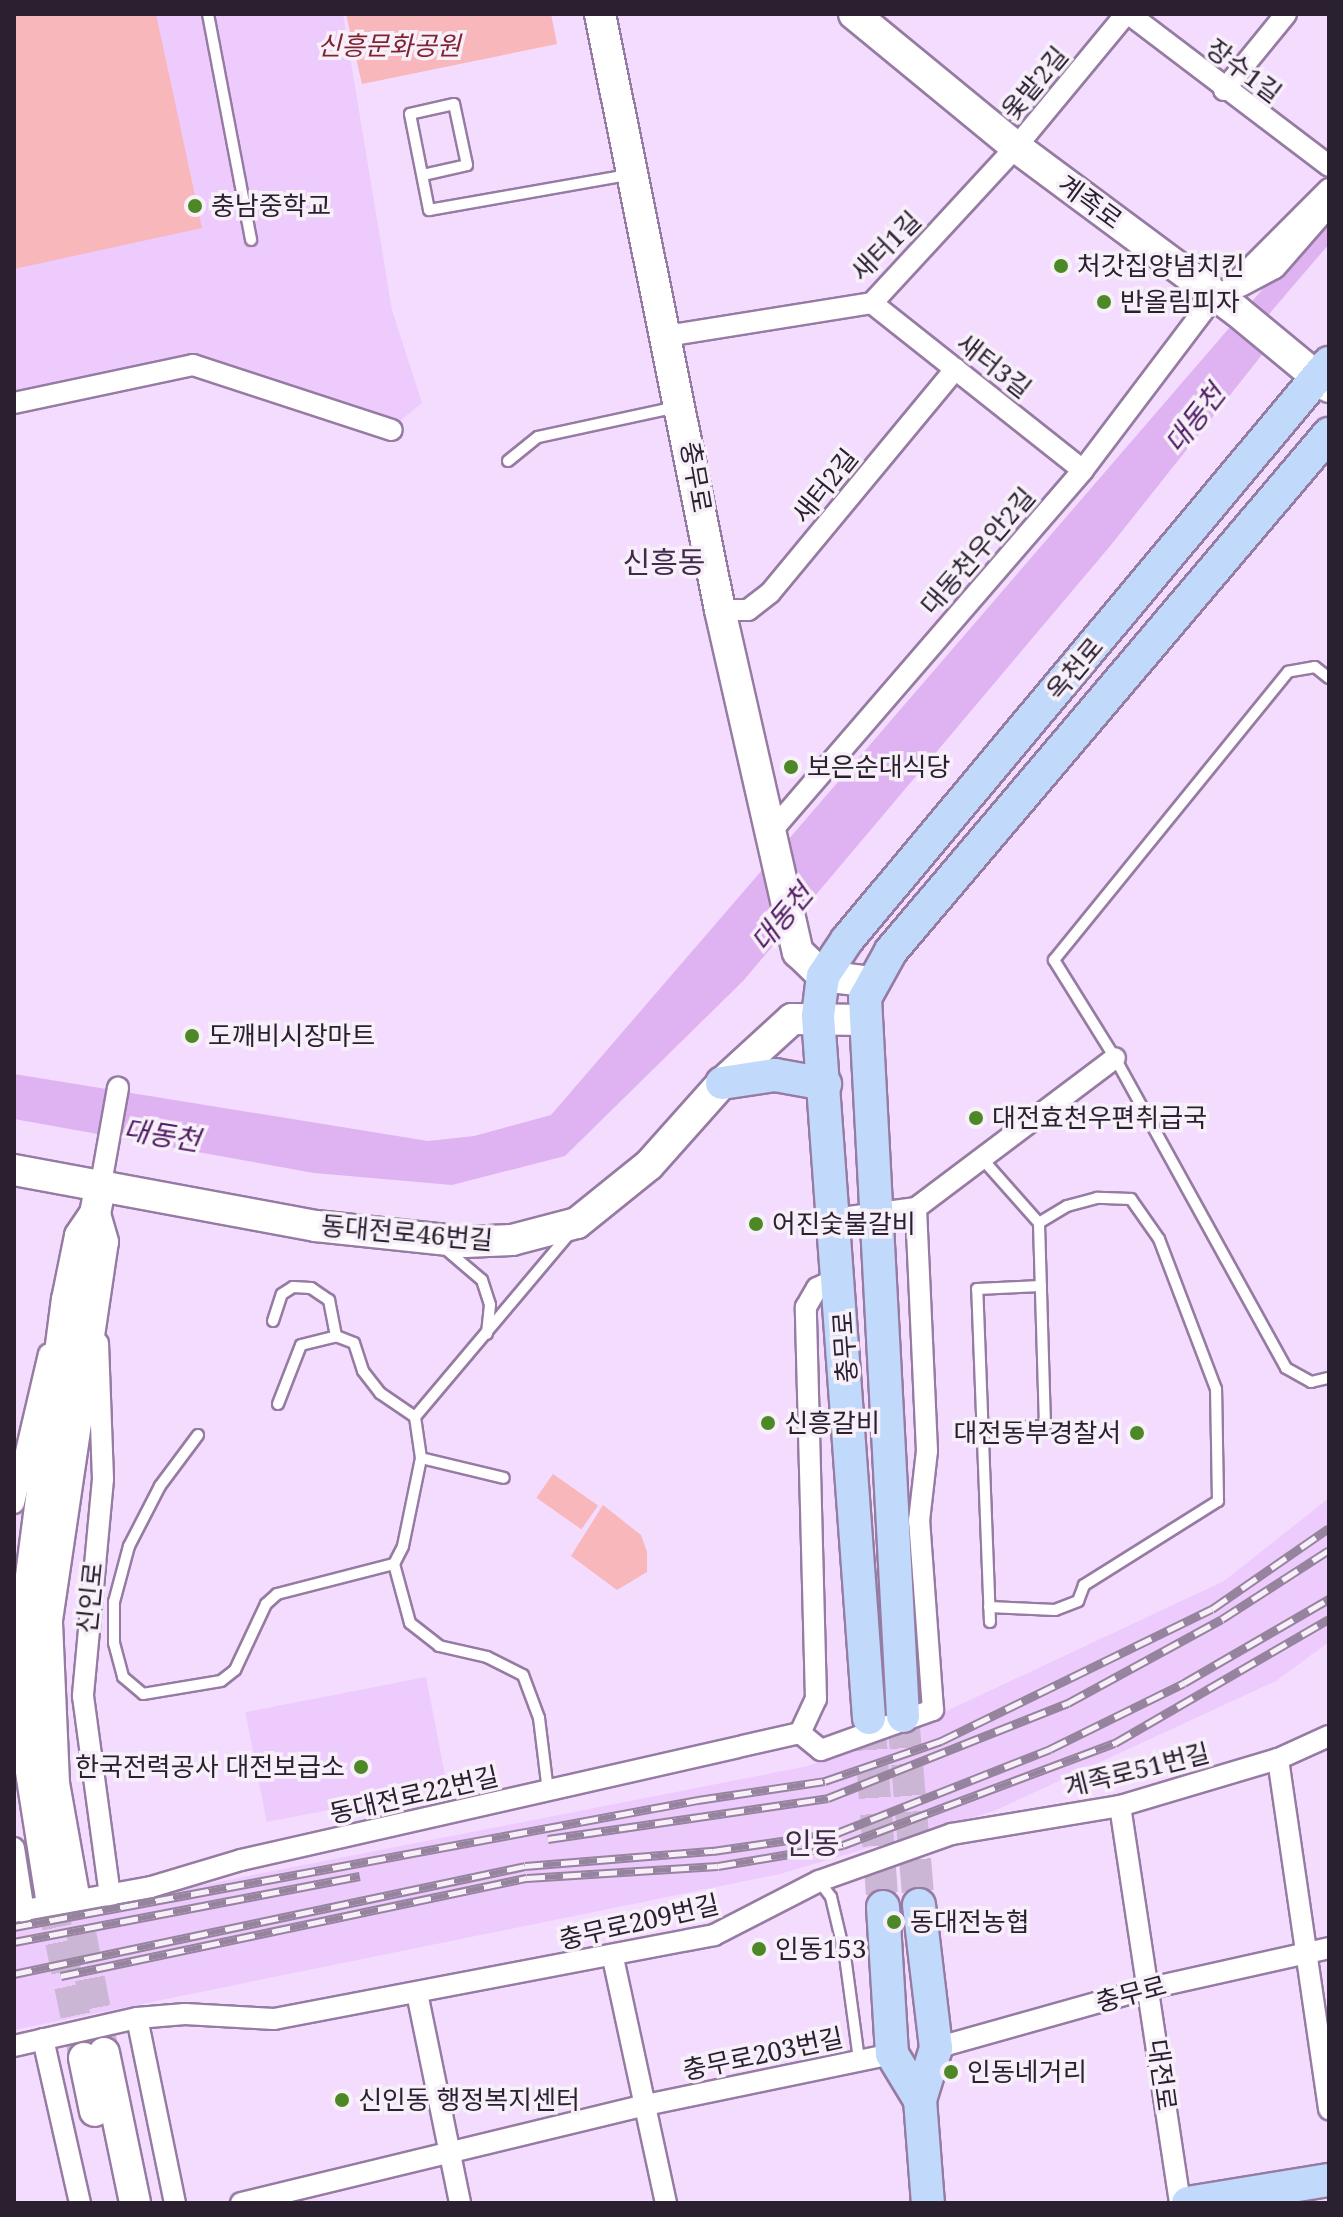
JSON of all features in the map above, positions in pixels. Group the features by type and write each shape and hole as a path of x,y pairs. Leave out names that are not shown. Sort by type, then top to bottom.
{"main road":[{"name":"옥천로","path":"823,976 847,940 1325,376"},
{"path":"871,982 1329,434"},
{"name":"충무로","path":"823,976 818,1016 841,1277 869,1718"},
{"name":"충무로","path":"871,982 865,1020 903,1716"},
{"path":"722,1083 775,1075 825,1084"},
{"path":"919,1905 936,2048 920,2100 928,2203"},
{"path":"883,1907 892,2054 920,2100"},
{"path":"1188,2203 1329,2180"}],"street":[{"name":"충무로","path":"600,14 683,406 720,610 769,834 795,939 805,964 823,976"},
{"name":"계족로","path":"854,14 1016,147 1325,376"},
{"name":"옻밭2길","path":"1016,147 1128,14"},
{"name":"장수1길","path":"1128,14 1224,90 1329,166"},
{"path":"1224,90 1286,14"},
{"name":"새터1길","path":"666,336 872,303 1016,147"},
{"name":"대동천우안2길","path":"769,834 1083,470 1224,301 1329,189"},
{"path":"1224,301 1275,268 1329,206"},
{"name":"새터3길","path":"872,303 1083,470"},
{"path":"14,403 193,365 392,430"},
{"name":"새터2길","path":"720,610 748,610 770,593 955,369"},
{"path":"823,976 871,982"},
{"name":"동대전로46번길","path":"14,1170 100,1191 418,1238 512,1240 577,1223 649,1165 722,1083 775,1031 792,1019 818,1016 865,1020"},
{"path":"834,1219 916,1208 985,1162 1115,1058"},
{"path":"100,1191 118,1088"},
{"name":"신인로","path":"14,1503 35,1399 103,1242 100,1191"},
{"path":"841,1277 817,1288 806,1307 816,1699 800,1733 821,1750 933,1710 919,1521 927,1451 916,1208"},
{"name":"신인로","path":"62,1894 47,1620 80,1299"},
{"name":"신인로","path":"80,1299 103,1479 83,1696 110,1896"},
{"name":"동대전로22번길","path":"19,1912 110,1896 241,1860 800,1733"},
{"name":"계족로51번길","path":"952,1834 1120,1806 1278,1759 1329,1736"},
{"path":"1278,1759 1329,2109"},
{"name":"대전로","path":"1120,1806 1150,1988 1180,2203"},
{"name":"충무로209번길","path":"14,2046 137,2018 185,2014 274,2019 613,1958 714,1935 819,1881 952,1834"},
{"path":"14,1848 19,1912"},
{"name":"충무로","path":"936,2048 1150,1988 1329,1948"},
{"path":"613,1958 666,2203"},
{"path":"417,1993 460,2203"},
{"path":"137,2018 175,2203"},
{"path":"43,2039 80,2203"},
{"name":"충무로203번길","path":"241,2203 646,2105 892,2054"},
{"path":"114,2203 94,2056 135,2203"}],"lane":[{"path":"208,14 251,240"},
{"path":"423,175 467,165 454,104 410,114 429,210 633,174"},
{"path":"508,461 538,437 683,406"},
{"path":"1329,678 1315,667 1288,672 1054,960 1115,1058 1286,1368 1311,1382 1329,1378"},
{"path":"982,1428 1045,1426 1039,1223 985,1162"},
{"path":"989,1607 1055,1610 1078,1601 1084,1585 1218,1501 1216,1389 1159,1239 1131,1199 1097,1198 1067,1206 1039,1223"},
{"path":"415,1417 577,1223"},
{"path":"418,1238 458,1256 482,1280 490,1305 487,1334"},
{"path":"990,1622 977,1289 1041,1286"},
{"path":"273,1321 282,1294 293,1287 311,1288 329,1300 336,1336"},
{"path":"278,1404 301,1345 336,1336 354,1343 363,1371 380,1393 415,1417 421,1458 403,1546 394,1564 410,1623 439,1646 487,1657 523,1675 539,1718 548,1791"},
{"path":"198,1435 160,1486 129,1546 114,1602 114,1643 123,1677 143,1694 221,1681 235,1670 266,1604 277,1594 394,1564"},
{"path":"421,1458 504,1478"},
{"path":"819,1881 831,1897 845,1956 859,2060"}],"shaded area":[{"name":"충남중학교","path":"14,14 343,14 392,310 422,403 400,421 208,357 14,398"},
{"path":"1329,1498 1329,1642 1276,1681 994,1811 780,1874 14,2030 14,1922 808,1766 940,1714 1224,1581"},
{"path":"426,1677 447,1787 267,1822 245,1712"}],"green space":[{"path":"14,14 156,14 202,228 14,269"},
{"name":"신흥문화공원","path":"346,14 551,14 557,44 362,84"},
{"path":"553,1474 598,1506 581,1529 536,1498"},
{"path":"603,1505 641,1535 647,1552 647,1572 617,1590 571,1556"}],"water":[{"name":"대동천","path":"1329,212 1329,244 1258,327 1265,351 1111,545 744,980 565,1156 452,1185 314,1173 14,1119 14,1074 428,1141 474,1136 551,1115"}],"tunnel":[{"path":"903,1716 919,1905"},
{"path":"869,1718 883,1907"},
{"path":"73,1890 104,2053"},
{"path":"51,1898 84,2058"}],"railway":[{"path":"14,1927 698,1800 825,1781 941,1741 1212,1609 1329,1528"},
{"path":"548,1839 828,1798 1068,1703 1222,1619 1329,1550"},
{"path":"14,1974 525,1866 713,1851 837,1833 1050,1749 1184,1683 1329,1599"},
{"path":"61,1976 527,1878 718,1866 843,1845 1115,1743 1329,1619"},
{"path":"14,1942 360,1876"}],"place":[{"name":"충남중학교","path":"195,206"},
{"name":"처갓집양념치킨","path":"1061,266"},
{"name":"반올림피자","path":"1104,302"},
{"name":"보은순대식당","path":"791,767"},
{"name":"도깨비시장마트","path":"192,1036"},
{"name":"대전효천우편취급국","path":"976,1118"},
{"name":"어진숯불갈비","path":"756,1224"},
{"name":"신흥갈비","path":"768,1423"},
{"name":"대전동부경찰서","path":"1137,1433"},
{"name":"한국전력공사 대전보급소","path":"361,1767"},
{"name":"동대전농협","path":"894,1922"},
{"name":"인동153","path":"759,1949"},
{"name":"인동네거리","path":"951,2072"},
{"name":"신인동 행정복지센터","path":"342,2100"}],"district":[{"name":"신흥동","path":"664,562"},
{"name":"인동","path":"812,1843"}]}
